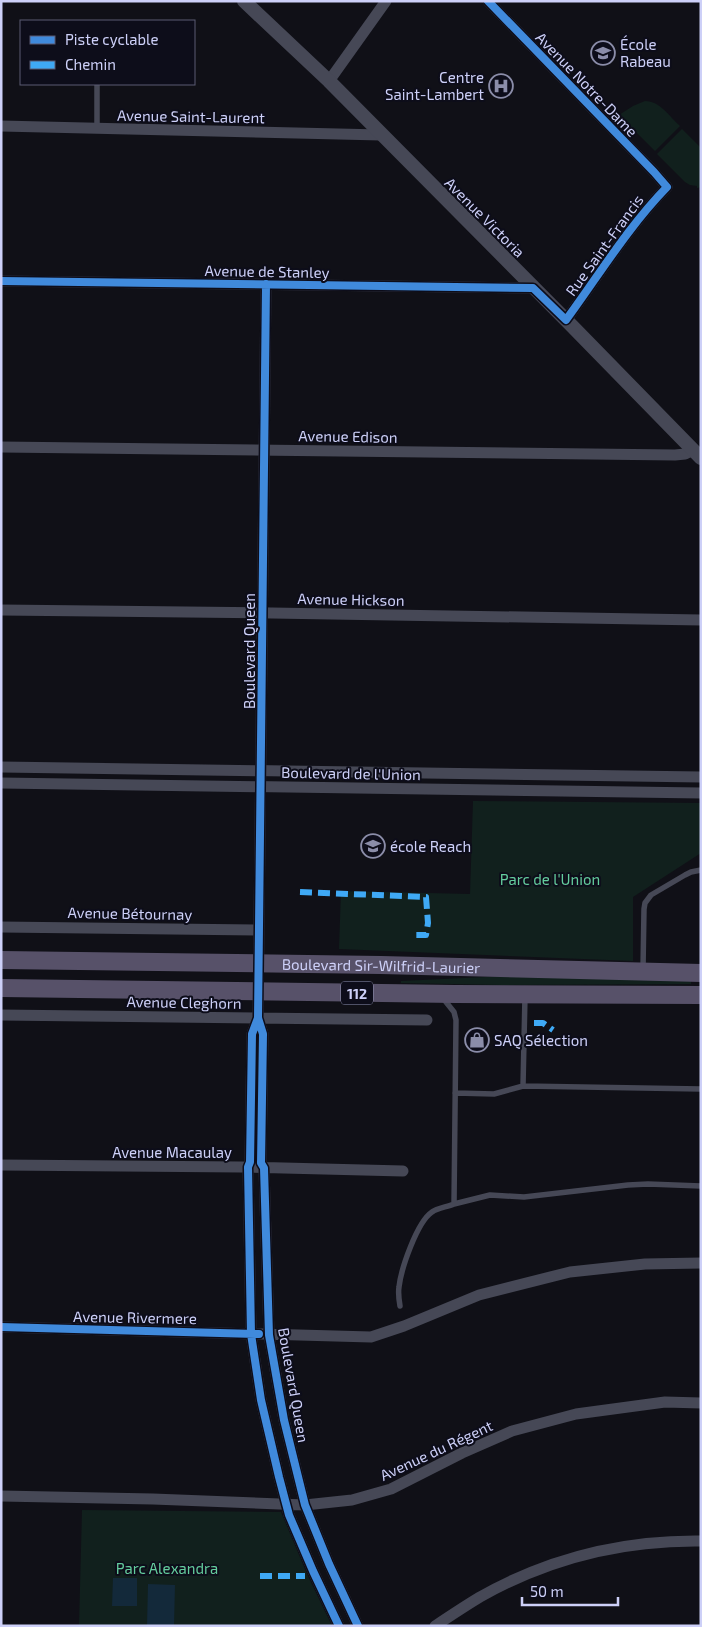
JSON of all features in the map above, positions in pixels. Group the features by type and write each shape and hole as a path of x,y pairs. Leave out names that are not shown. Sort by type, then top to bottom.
{"main road":[{"name":"Boulevard Sir-Wilfrid-Laurier","path":"1,960 487,967 701,974"},
{"name":"Boulevard Sir-Wilfrid-Laurier","path":"1,988 439,994 701,995"}],"street":[{"name":"Avenue Victoria","path":"244,1 329,81 699,456"},
{"path":"329,81 386,1"},
{"name":"Avenue Notre-Dame","path":"488,1 654,172 666,187"},
{"name":"Avenue Saint-Laurent","path":"1,126 381,135"},
{"name":"Rue Saint-Francis","path":"566,320 649,205 666,187"},
{"name":"Avenue de Stanley","path":"1,281 533,288"},
{"name":"Boulevard Queen","path":"266,284 259,991 258,1018 252,1034 250,1162 248,1167 251,1334 261,1400 286,1504 313,1571 339,1626"},
{"name":"Avenue Edison","path":"1,446 685,454 699,456"},
{"name":"Avenue Hickson","path":"1,610 701,620"},
{"name":"Boulevard de l'Union","path":"1,768 701,777"},
{"name":"Boulevard de l'Union","path":"1,783 701,793"},
{"name":"Avenue Bétournay","path":"1,927 259,930"},
{"name":"Avenue Cleghorn","path":"1,1015 427,1020"},
{"name":"Boulevard Queen","path":"258,1018 263,1034 261,1163 264,1168 269,1335 284,1420 305,1505 329,1564 358,1626"},
{"name":"Avenue Macaulay","path":"1,1165 403,1170"},
{"name":"Avenue Rivermere","path":"1,1327 370,1336 404,1326 478,1295 570,1272 645,1264 701,1263"},
{"name":"Avenue du Régent","path":"1,1496 153,1499 314,1506 352,1500 391,1489 462,1453 512,1431 576,1414 665,1402 701,1403"},
{"path":"434,1626 481,1597 516,1580 580,1555 624,1545 668,1540 701,1541"}],"lane":[{"path":"97,85 97,129"},
{"path":"642,972 644,909 647,899 684,875 701,870"},
{"path":"439,994 454,1012 456,1024 454,1204"},
{"path":"523,1086 525,994"},
{"path":"455,1093 494,1094 523,1086 701,1089"},
{"path":"400,1306 399,1286 402,1271 418,1231 432,1212 490,1195 524,1197 648,1184 701,1186"}],"green space":[{"path":"645,101 660,106 680,126 655,151 619,115"},
{"path":"682,129 701,148 701,187 697,188 697,186 685,182 657,154"},
{"name":"Parc de l'Union","path":"473,801 701,803 701,853 633,897 633,961 339,949 341,891 470,894"},
{"path":"506,976 691,981 691,984 501,985 401,983 401,981"},
{"name":"Parc Alexandra","path":"82,1510 281,1512 307,1574 332,1626 79,1626"}],"water":[{"path":"113,1578 137,1578 137,1606 112,1606"},
{"path":"148,1584 175,1585 174,1626 147,1626"}],"marked path":[{"path":"300,892 426,897 428,923 426,935 411,935"},
{"path":"534,1023 543,1023 553,1030"},
{"path":"260,1576 305,1576"}],"cycle path":[{"path":"1,281 533,288 566,320 639,218 667,187 488,1"},
{"path":"266,284 258,1018 263,1034 261,1163 264,1168 269,1335 284,1420 305,1505 329,1564 358,1626"},
{"path":"258,1018 252,1034 250,1162 248,1167 251,1334 261,1400 289,1515 339,1626"},
{"path":"1,1327 259,1334"}],"place":[{"name":"École Rabeau","path":"603,53"},
{"name":"Centre Saint-Lambert","path":"501,86"},
{"name":"école Reach","path":"373,846"},
{"name":"SAQ Sélection","path":"477,1040"}]}
